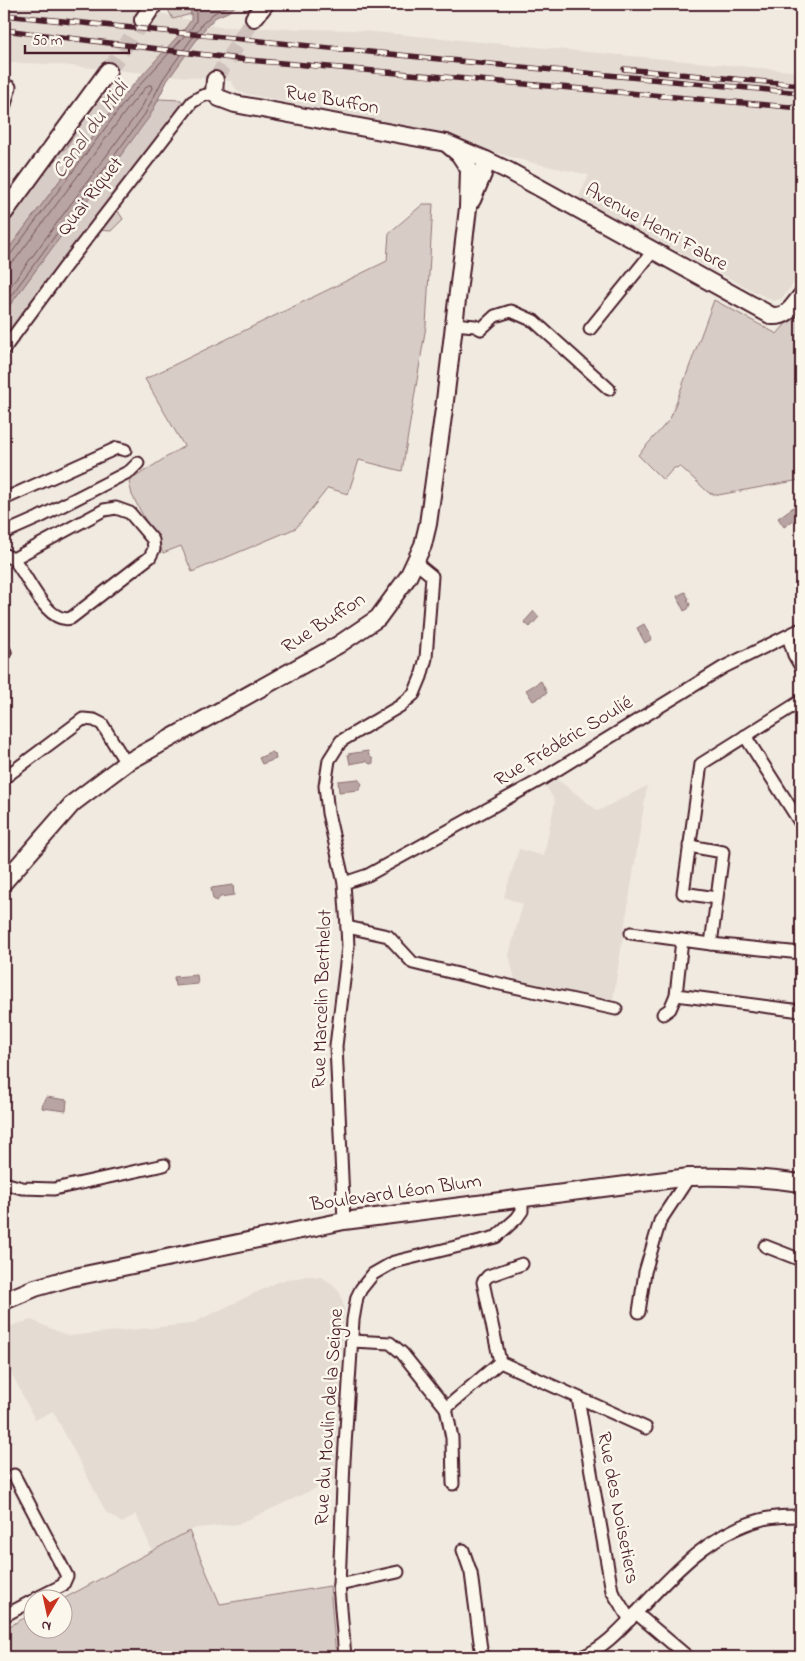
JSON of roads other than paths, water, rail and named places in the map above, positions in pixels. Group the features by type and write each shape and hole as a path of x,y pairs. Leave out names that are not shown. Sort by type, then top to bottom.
{"street":[{"path":"143,20 154,4"},
{"path":"254,18 265,4"},
{"path":"4,213 108,70"},
{"path":"4,108 10,86"},
{"name":"Rue Buffon","path":"214,86 220,98 235,104 446,143 486,160 483,174 468,208"},
{"name":"Quai Riquet","path":"4,349 192,102 214,86"},
{"name":"Rue Buffon","path":"4,882 73,803 126,764 338,645 378,618 408,577 423,545 428,524 468,208 469,169 459,154 446,143"},
{"name":"Avenue Henri Fabre","path":"486,160 772,316 780,317 787,313 801,296"},
{"path":"590,329 654,250"},
{"path":"454,324 476,326 481,329 495,316 510,312 534,320 609,389"},
{"path":"4,499 117,448 125,450"},
{"path":"4,533 38,518 130,471 138,463"},
{"path":"116,508 130,513 153,540 154,549 150,557 71,618 64,620 53,615 8,557 104,510 116,508"},
{"name":"Rue Marcelin Berthelot","path":"344,1221 336,1046 348,947 348,928 344,883 328,813 325,786 329,760 341,741 400,706 414,694 421,677 426,658 432,576 416,562"},
{"name":"Rue Frédéric Soulié","path":"344,883 368,875 533,784 724,667 801,629"},
{"path":"788,636 794,655 801,668"},
{"path":"716,898 683,893 701,764 801,702"},
{"path":"4,778 83,719 94,720 102,724 126,764"},
{"path":"745,736 801,824"},
{"path":"689,846 723,852 711,944"},
{"path":"348,928 388,936 413,962 490,982 616,1009"},
{"path":"631,933 711,944 801,953"},
{"path":"663,1014 670,1009 676,995 682,940"},
{"path":"676,995 801,1011"},
{"path":"4,1183 22,1188 54,1188 164,1165"},
{"path":"639,1312 645,1272 660,1221 689,1177"},
{"name":"Boulevard Léon Blum","path":"4,1301 35,1288 70,1278 344,1221 689,1177 767,1177 801,1183"},
{"name":"Rue du Moulin de la Seigne","path":"345,1657 339,1585 344,1460 357,1297 373,1274 394,1262 496,1237 522,1211 522,1198"},
{"path":"765,1246 801,1260"},
{"path":"500,1362 483,1282 488,1276 522,1264"},
{"path":"352,1341 390,1344 402,1353 446,1408 452,1438 454,1484"},
{"path":"446,1408 500,1362"},
{"path":"500,1362 646,1428"},
{"name":"Rue des Noisetiers","path":"578,1398 612,1591 633,1617 688,1657"},
{"path":"14,1475 67,1576 63,1586 59,1588"},
{"path":"581,1657 612,1638 697,1552 725,1533 761,1520 801,1516"},
{"path":"463,1550 471,1573 482,1657"},
{"path":"339,1585 398,1572"},
{"path":"4,1616 22,1606"}],"water":[{"path":"191,4 238,4 228,12 216,17 206,27 167,81 150,116 4,313 4,255 123,96 187,26 191,20"},
{"path":"795,506 801,515 784,527 778,518"},
{"path":"685,592 690,604 688,609 684,611 677,596"},
{"path":"534,611 539,617 530,627 524,622"},
{"path":"644,624 652,639 645,643 637,628"},
{"path":"541,681 547,693 533,701 526,690"},
{"path":"368,751 369,756 373,759 373,763 370,764 366,761 350,764 348,754"},
{"path":"272,752 275,754 276,759 262,764 259,758"},
{"path":"358,779 362,784 359,790 339,792 338,781"},
{"path":"233,885 234,895 220,897 217,901 213,899 211,888"},
{"path":"197,975 198,984 175,986 174,977"},
{"path":"46,1097 67,1100 66,1111 42,1108"}],"tunnel":[{"path":"215,80 254,18"},
{"path":"108,71 143,20"}],"railway":[{"path":"4,15 479,63 801,93"},
{"path":"4,30 247,60 801,108"},
{"path":"624,69 801,85"}],"water label":[{"name":"Canal du Midi","path":"91,130"}]}
